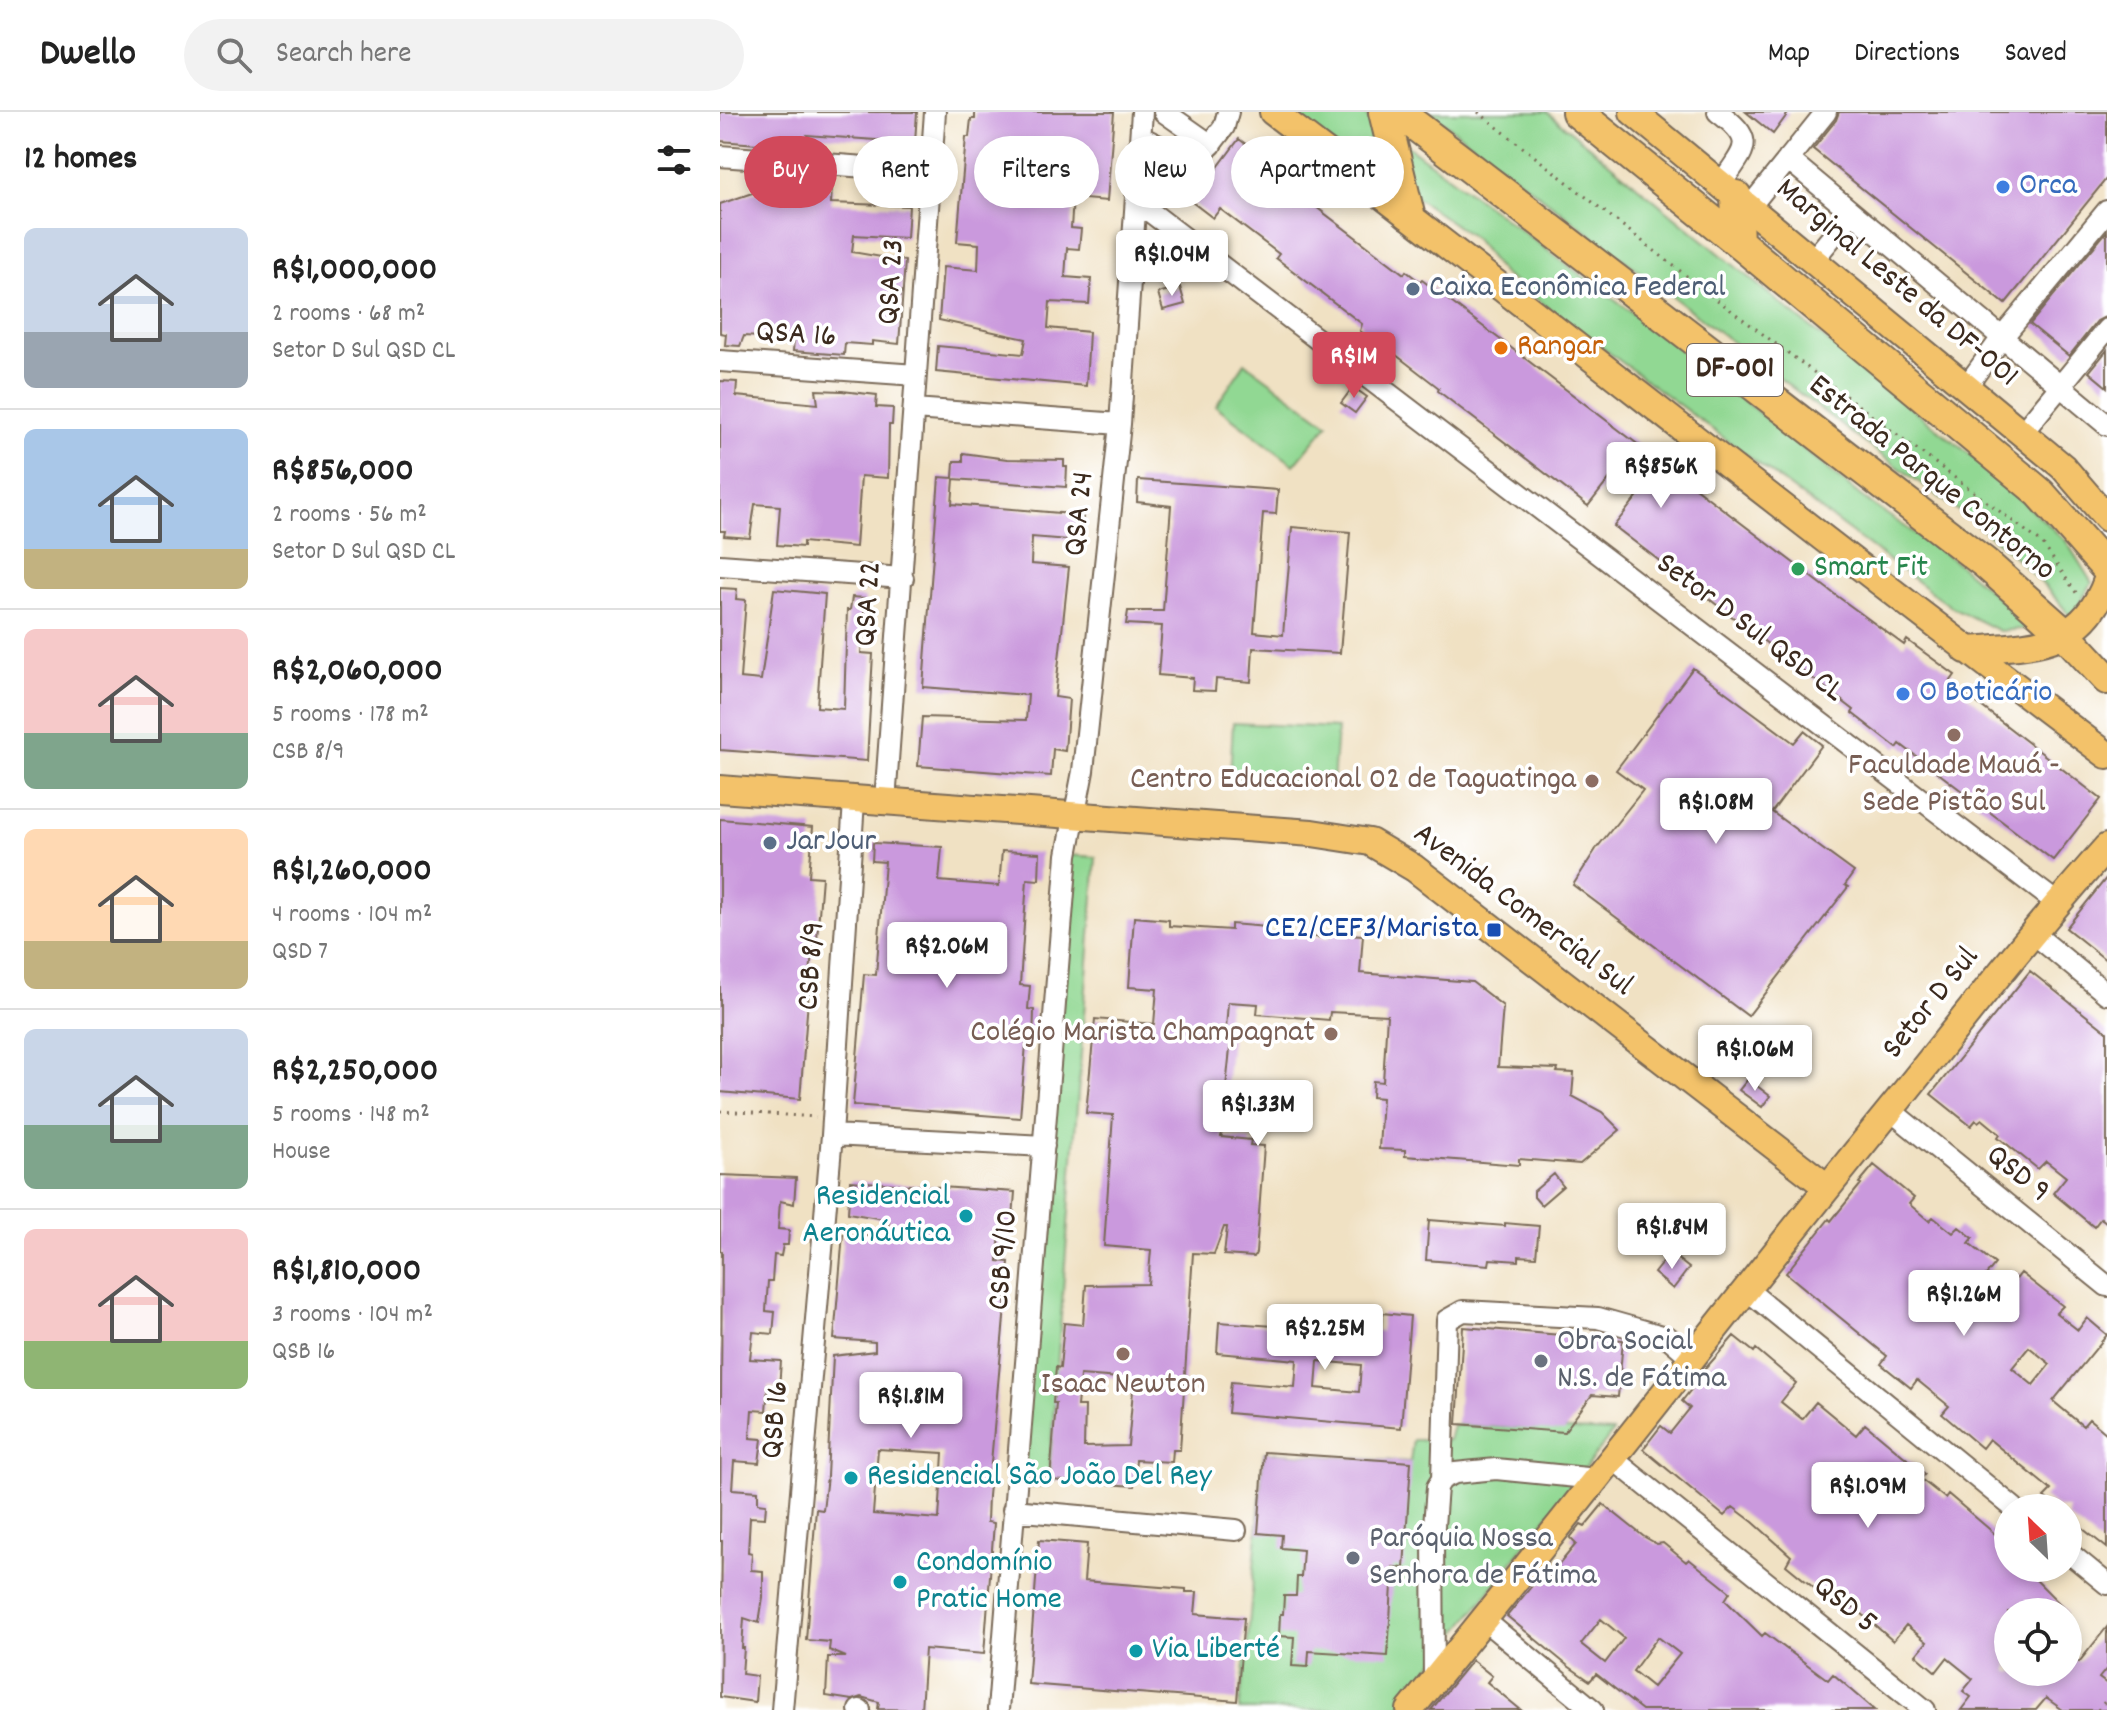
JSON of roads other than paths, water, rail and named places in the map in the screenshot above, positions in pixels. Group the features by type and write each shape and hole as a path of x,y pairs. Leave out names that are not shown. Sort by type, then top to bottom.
{"highway":[{"path":"1384,112 1409,214"},
{"name":"Estrada Parque Contorno","path":"1398,112 1985,563 2066,635 2107,679"},
{"name":"Estrada Parque Contorno","path":"1577,112 2040,493 2107,569"},
{"path":"1735,196 1738,242"}],"main road":[{"path":"1273,112 1409,214 1966,650 2107,755"},
{"name":"Marginal Leste da DF-001","path":"1648,116 1735,196 2063,467 2107,518"},
{"path":"2063,467 2107,492"},
{"path":"1966,650 2030,645 2066,635 2099,602 2107,580"},
{"name":"Avenida Comercial Sul","path":"720,789 1312,833 1370,842 1414,868 1827,1187"},
{"name":"Setor D Sul","path":"2057,903 2107,829"},
{"name":"Setor D Sul","path":"1410,1710 1827,1187 2057,903 2107,847"}],"street":[{"name":"QSA 23","path":"933,136 935,112"},
{"name":"QSA 24","path":"1141,136 1142,112"},
{"path":"1164,112 1198,136"},
{"path":"1215,139 1224,127 1228,112"},
{"path":"1718,112 1738,127 1744,139 1735,196"},
{"path":"1735,196 1788,159 1826,112"},
{"path":"720,156 853,166"},
{"path":"1788,159 2107,425"},
{"name":"QSA 23","path":"914,409 928,208"},
{"name":"QSA 24","path":"1073,816 1083,771 1120,424 1135,208"},
{"name":"Setor D Sul QSD CL","path":"1145,208 2057,903"},
{"path":"1966,387 2001,339 2107,211"},
{"path":"1813,260 1852,213"},
{"path":"2022,433 2107,329"},
{"name":"QSA 16","path":"720,361 916,375"},
{"path":"914,409 1120,424"},
{"name":"QSA 22","path":"885,802 914,409"},
{"path":"720,565 903,578"},
{"name":"CSB 8/9","path":"832,1126 854,801"},
{"name":"CSB 9/10","path":"998,1710 1067,855 1073,816"},
{"path":"2033,933 2107,994"},
{"name":"QSD 9","path":"1890,1110 2107,1286"},
{"path":"832,1126 1044,1146"},
{"name":"QSB 16","path":"782,1710 832,1126"},
{"path":"1746,1289 1997,1494"},
{"path":"1434,1681 1433,1539 1437,1487 1442,1479 1447,1320 1463,1311 1598,1318 1669,1338 1691,1357"},
{"path":"1442,1479 1455,1473 1496,1469 1605,1469"},
{"name":"QSD 5","path":"1605,1469 1925,1710"},
{"path":"1013,1510 1236,1530"},
{"path":"2082,1563 2107,1584"},
{"path":"1484,1620 1593,1710"}],"place":[{"name":"Orca","path":"2003,187"},
{"name":"Caixa Econômica Federal","path":"1413,289"},
{"name":"Rangar","path":"1501,348"},
{"name":"Smart Fit","path":"1798,569"},
{"name":"O Boticário","path":"1903,694"},
{"name":"Faculdade Mauá - Sede Pistão Sul","path":"1954,735"},
{"name":"Centro Educacional 02 de Taguatinga","path":"1592,781"},
{"name":"JarJour","path":"770,843"},
{"name":"CE2/CEF3/Marista","path":"1494,930"},
{"name":"Colégio Marista Champagnat","path":"1331,1034"},
{"name":"Residencial Aeronáutica","path":"966,1216"},
{"name":"Isaac Newton","path":"1123,1354"},
{"name":"Obra Social N.S. de Fátima","path":"1541,1361"},
{"name":"Residencial São João Del Rey","path":"851,1478"},
{"name":"Paróquia Nossa Senhora de Fátima","path":"1353,1558"},
{"name":"Condomínio Pratic Home","path":"900,1582"},
{"name":"Via Liberté","path":"1136,1651"}]}
